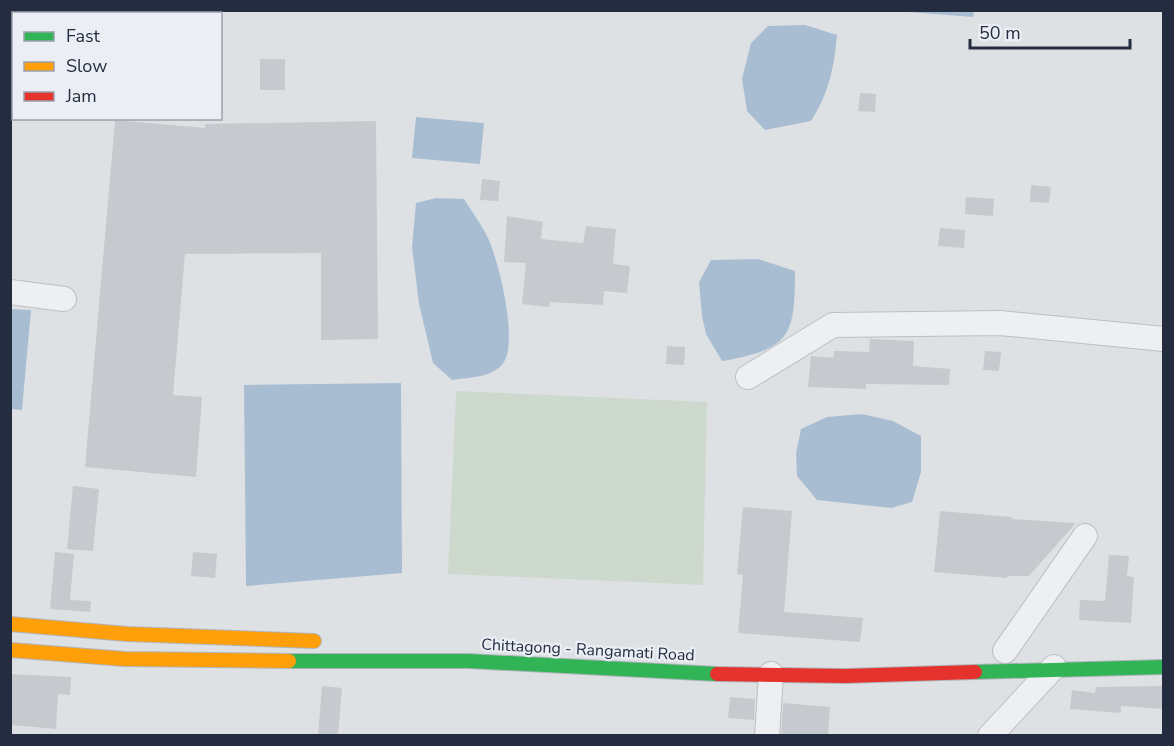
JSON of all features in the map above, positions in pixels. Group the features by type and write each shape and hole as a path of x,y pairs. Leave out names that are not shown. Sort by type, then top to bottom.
{"highway":[{"path":"10,624 127,634 334,642"},
{"path":"999,651 1029,649"},
{"name":"Chittagong - Rangamati Road","path":"10,650 80,659 281,663 466,661 843,676 1054,667 1164,667"}],"street":[{"path":"10,292 64,299"},
{"path":"748,377 833,326 1000,323 1164,339"},
{"path":"999,651 1085,536"},
{"path":"990,735 1054,667"},
{"path":"767,735 771,674"}],"shaded area":[{"path":"456,391 707,402 703,585 448,574"}],"water":[{"path":"895,11 974,11 973,17"},
{"path":"805,25 837,35 826,90 811,121 765,130 747,111 742,79 751,43 768,26"},
{"path":"416,117 484,123 480,164 412,158"},
{"path":"436,198 464,199 486,233 497,264 508,317 508,349 501,366 482,376 452,380 433,363 419,304 412,247 416,203"},
{"path":"758,259 795,271 795,293 790,325 775,345 762,351 722,361 706,334 699,282 711,260"},
{"path":"10,309 31,310 22,410 11,409"},
{"path":"401,383 402,573 246,586 244,385"},
{"path":"862,414 893,421 921,436 921,472 912,502 891,508 817,500 797,476 796,453 801,429 827,417"}],"building":[{"path":"260,59 285,59 285,90 260,90"},
{"path":"860,93 876,94 875,112 858,111"},
{"path":"115,120 205,128 205,124 376,121 378,339 321,340 321,253 185,254 173,395 202,397 196,477 85,467"},
{"path":"482,179 500,181 498,201 480,200"},
{"path":"1031,185 1051,187 1049,203 1030,202"},
{"path":"966,197 994,199 993,216 965,214"},
{"path":"507,216 543,222 541,239 583,243 586,226 616,229 613,264 630,266 627,293 604,291 603,305 550,302 549,307 522,304 526,263 504,262"},
{"path":"940,228 965,230 964,248 938,246"},
{"path":"870,339 914,341 913,366 950,369 949,385 866,384 866,389 808,387 811,356 833,358 834,351 869,352"},
{"path":"667,346 685,347 684,365 666,364"},
{"path":"985,351 1001,352 999,371 983,370"},
{"path":"73,486 99,489 93,551 67,549"},
{"path":"743,507 792,511 784,612 863,618 860,642 738,633 743,575 737,574"},
{"path":"940,511 1076,523 1029,576 1007,576 1007,578 934,572"},
{"path":"55,552 74,554 70,600 91,601 90,612 50,609"},
{"path":"193,552 217,554 215,578 191,576"},
{"path":"1109,555 1129,556 1127,576 1134,577 1131,623 1079,620 1080,600 1105,601"},
{"path":"10,674 71,677 70,695 58,694 56,729 10,725"},
{"path":"322,686 342,688 338,735 318,735"},
{"path":"1164,686 1164,709 1121,706 1121,713 1070,709 1072,690 1095,693 1096,687"},
{"path":"730,697 755,699 754,720 728,718"},
{"path":"783,703 830,707 828,735 781,735"}],"traffic: fast":[{"path":"289,661 468,661 717,674"},
{"path":"975,672 1164,667"}],"traffic: slow":[{"path":"10,624 127,634 314,641"},
{"path":"10,650 125,659 289,661"}],"traffic: jam":[{"path":"717,674 845,676 975,672"}]}
